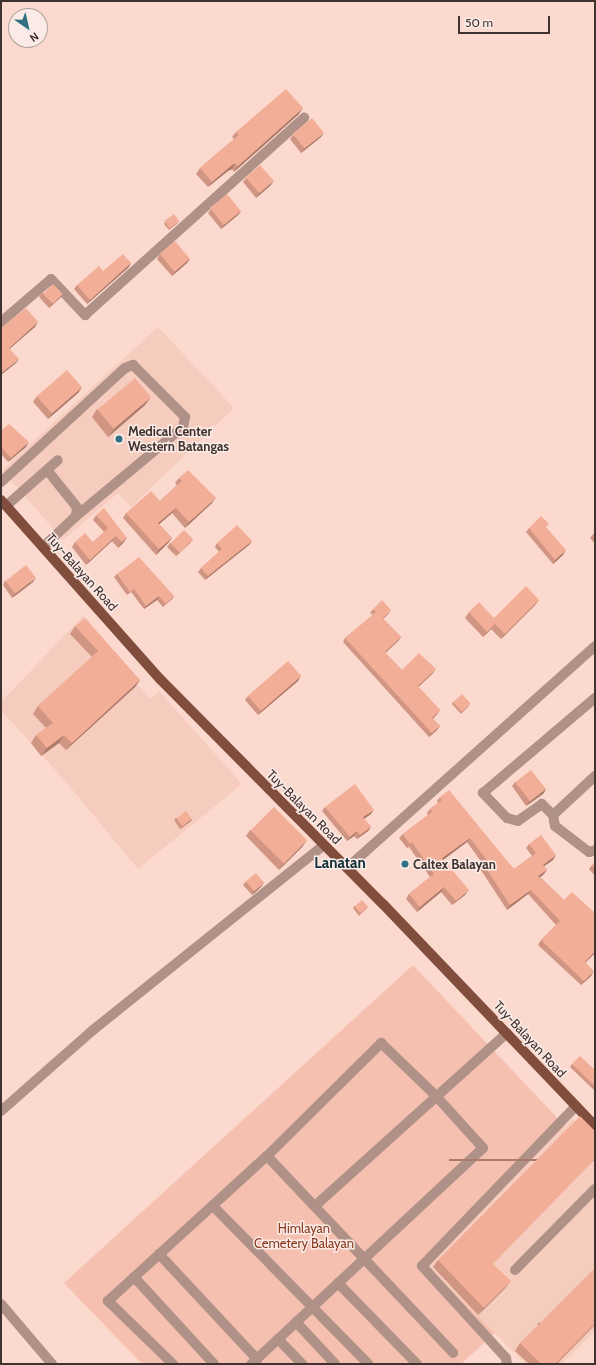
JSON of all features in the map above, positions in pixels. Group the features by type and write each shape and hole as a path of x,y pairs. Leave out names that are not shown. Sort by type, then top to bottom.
{"main road":[{"name":"Tuy-Balayan Road","path":"4,503 160,679 323,846 347,868 595,1126"}],"street":[{"path":"1,322 51,279 85,315 304,118"},
{"path":"1,482 125,368 133,365 182,412 185,417 183,427 75,517 43,547"},
{"path":"4,503 58,460"},
{"path":"47,470 76,506 75,517"},
{"path":"347,868 595,646"},
{"path":"595,698 482,793 507,818 518,821 542,804 553,815 555,826 589,852 595,850"},
{"path":"553,815 595,776"},
{"path":"1,1110 93,1030 323,846"},
{"path":"316,1206 507,1033"},
{"path":"159,1254 254,1361 483,1148 436,1096 381,1043 267,1156 213,1206 159,1254 108,1301 173,1364"},
{"path":"507,1364 506,1358 422,1266 576,1106"},
{"path":"267,1156 316,1206 453,1353"},
{"path":"515,1270 595,1189"},
{"path":"213,1206 311,1308 368,1364"},
{"path":"134,1277 214,1364"},
{"path":"338,1283 417,1364"},
{"path":"1,1304 52,1364"},
{"path":"296,1322 335,1364"},
{"path":"278,1339 302,1364"}],"shaded area":[{"name":"Medical Center Western Batangas","path":"158,327 234,408 131,507 118,493 63,540 2,470"},
{"path":"83,616 90,622 88,634 151,699 159,691 242,784 138,869 66,782 1,710 1,702"},
{"path":"573,1118 595,1141 595,1331 562,1364 526,1364 427,1267"}],"green space":[{"name":"Himlayan Cemetery Balayan","path":"413,965 565,1126 427,1266 495,1333 461,1364 142,1364 64,1283"}],"building":[{"path":"286,89 303,108 238,166 235,163 212,182 200,168 239,135 236,132"},
{"path":"312,118 324,133 305,148 293,134"},
{"path":"260,165 274,181 259,193 246,177"},
{"path":"227,194 241,211 224,225 210,208"},
{"path":"174,214 179,221 170,228 164,221"},
{"path":"175,241 190,259 174,271 160,254"},
{"path":"123,254 131,263 90,300 77,285 99,266 103,271"},
{"path":"53,284 63,294 53,304 43,294"},
{"path":"26,308 38,322 9,348 19,359 1,373 1,328"},
{"path":"67,370 82,387 52,414 37,396"},
{"path":"135,378 151,397 114,429 97,409"},
{"path":"9,424 29,442 11,458 1,447 1,431"},
{"path":"188,470 216,498 189,522 176,508 158,523 172,538 159,549 126,513 151,491 160,501 182,481 179,478"},
{"path":"104,508 127,538 122,542 116,536 90,560 75,542 85,533 93,542 108,528 96,515"},
{"path":"541,516 549,524 546,527 566,550 555,560 529,528"},
{"path":"237,525 252,541 208,576 201,568 222,549 217,543"},
{"path":"184,530 193,539 180,553 171,543"},
{"path":"139,557 174,596 166,604 159,596 146,606 134,589 130,592 117,574"},
{"path":"26,565 36,578 15,594 6,581"},
{"path":"526,586 539,600 505,634 495,624 487,632 469,612 479,602 494,618"},
{"path":"382,600 391,610 383,618 401,637 385,652 402,670 419,653 436,669 418,686 440,710 432,718 440,726 432,733 345,638 376,612 373,609"},
{"path":"85,618 140,680 72,743 64,735 47,748 36,735 53,723 38,706 98,651 75,626"},
{"path":"288,661 301,676 261,711 248,696"},
{"path":"462,694 471,704 462,712 453,702"},
{"path":"531,770 546,789 530,801 515,782"},
{"path":"355,784 374,810 363,817 371,827 360,835 357,831 350,837 325,807"},
{"path":"449,790 514,869 536,853 529,844 541,835 556,855 543,865 547,870 538,876 564,900 572,892 595,913 595,951 585,962 594,971 584,981 541,940 560,921 531,890 510,905 482,862 486,859 470,838 442,858 469,890 456,901 444,887 420,907 409,894 434,874 412,842 410,844 403,834 432,812 430,809 442,800 440,797"},
{"path":"274,807 307,840 284,864 251,830"},
{"path":"186,811 192,819 182,826 176,818"},
{"path":"595,862 595,869 592,865"},
{"path":"256,873 264,883 254,891 246,881"},
{"path":"362,900 368,907 360,913 354,907"},
{"path":"580,1056 595,1070 595,1086 572,1064"},
{"path":"580,1116 595,1131 595,1159 493,1264 511,1281 484,1308 438,1260"},
{"path":"595,1268 595,1323 555,1364 541,1364 520,1343"}],"place":[{"name":"Medical Center Western Batangas","path":"119,439"},
{"name":"Caltex Balayan","path":"405,864"}],"district":[{"name":"Lanatan","path":"340,864"}]}
